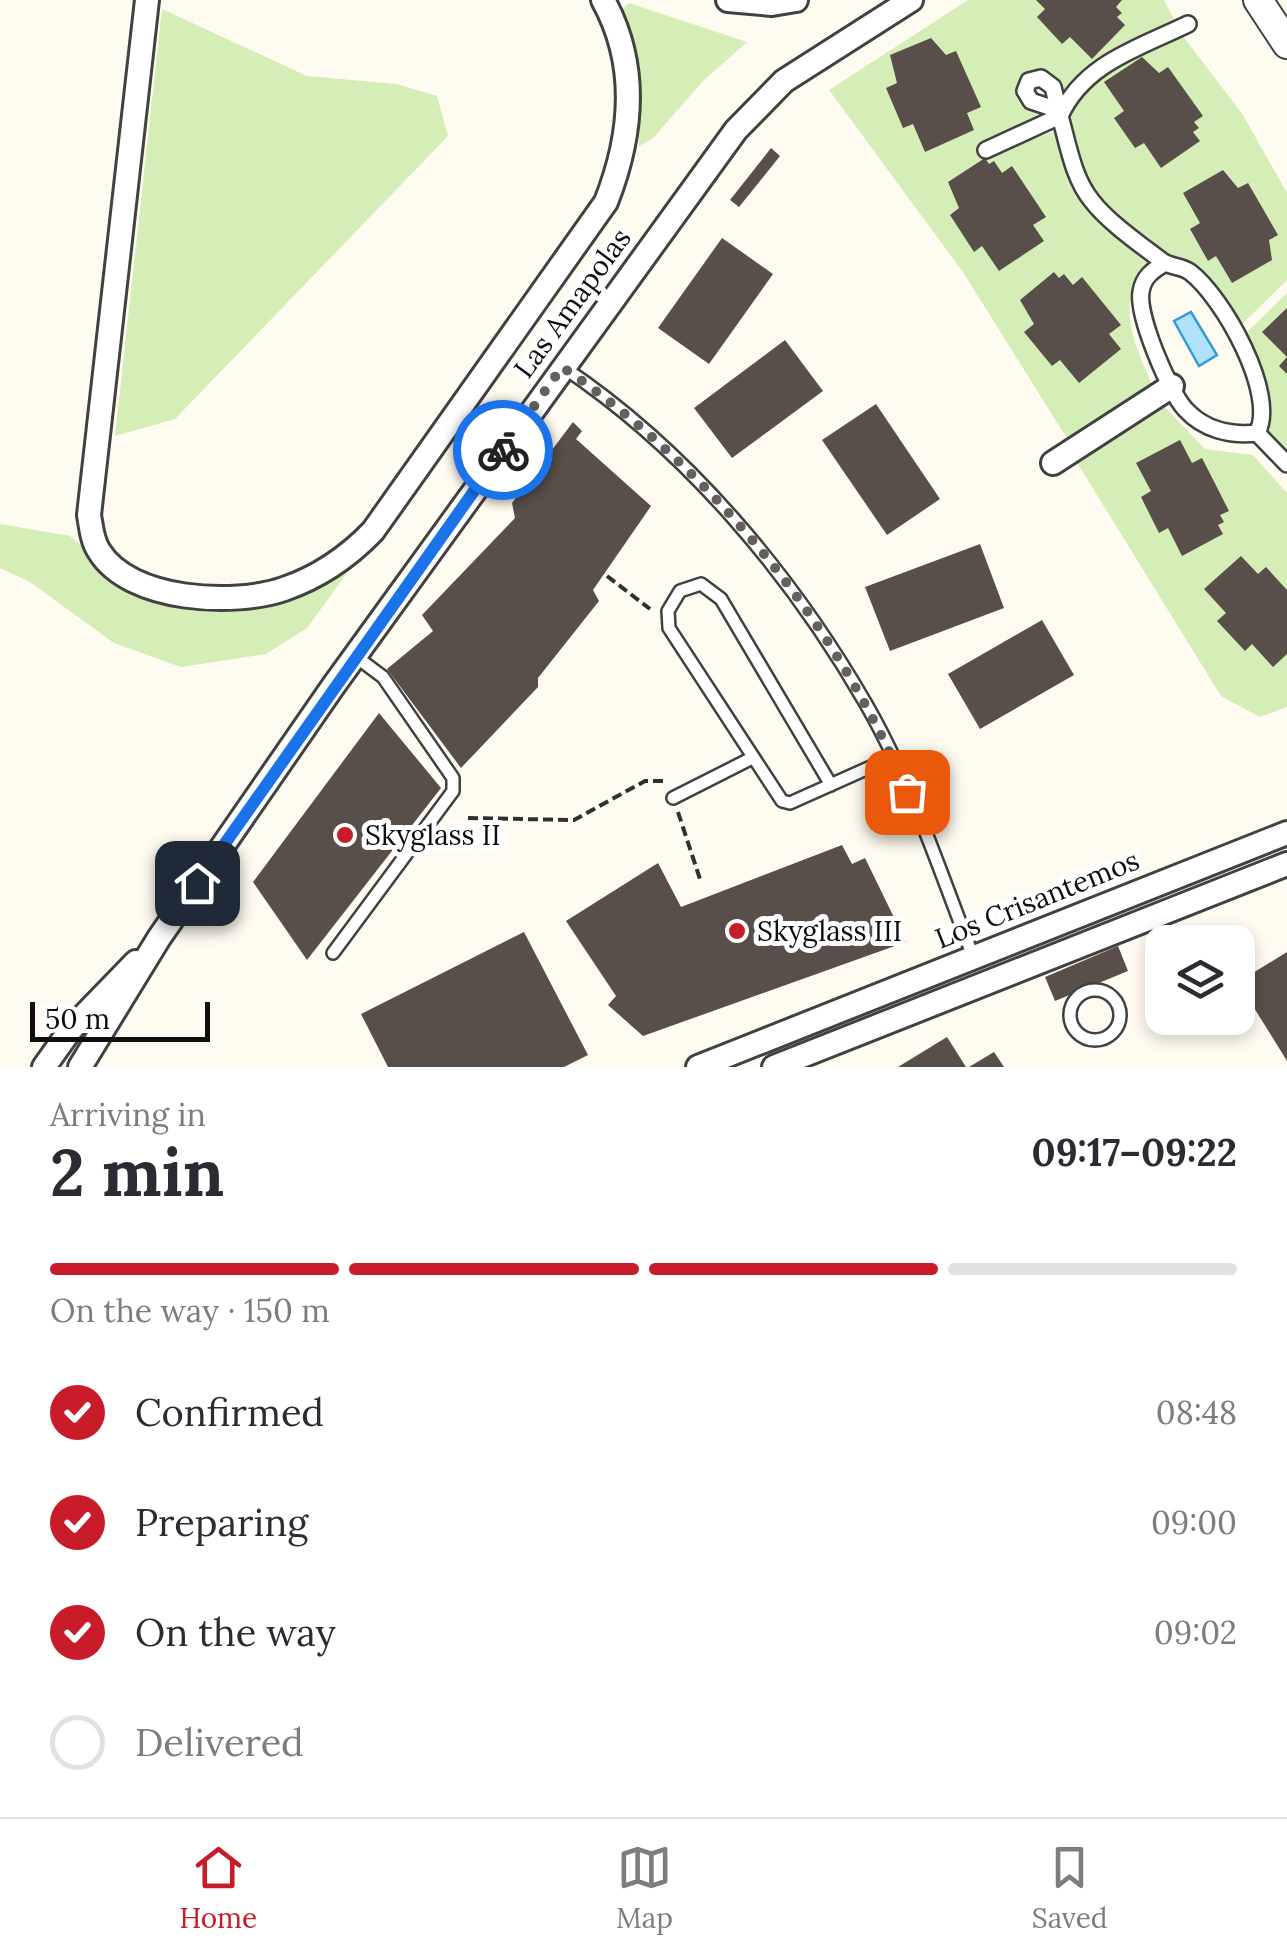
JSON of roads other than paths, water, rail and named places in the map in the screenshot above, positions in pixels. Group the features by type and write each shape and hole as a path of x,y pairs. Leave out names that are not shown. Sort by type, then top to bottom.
{"street":[{"path":"147,0 89,514 99,552 111,564 160,590 219,600 252,597 304,581 364,540 398,501 606,202 625,144 629,89 619,34 603,0"},
{"path":"728,0 772,4 796,0"},
{"name":"Las Amapolas","path":"80,1067 159,938 355,656 562,367 758,104 784,81 912,0"},
{"path":"1258,0 1287,44"},
{"path":"986,150 1057,113 1086,76 1107,62 1188,24"},
{"path":"1057,113 1079,178 1093,203 1165,264 1188,270 1237,336 1265,410 1257,433"},
{"path":"1165,264 1149,272 1141,292 1152,343 1185,409 1220,432 1257,433 1287,464"},
{"path":"1053,462 1172,386"},
{"name":"Los Crisantemos","path":"698,1067 1287,833"},
{"path":"1248,849 1258,875"},
{"path":"778,1036 783,1065 1067,959 1287,864"},
{"name":"Las Amapolas","path":"44,1067 71,1029 159,938"}],"lane":[{"path":"562,367 644,428 716,501 827,645 866,704 892,757 973,956"},
{"path":"831,785 711,587 702,584 680,591 672,599 667,619 782,801 790,803 831,785 892,757"},
{"path":"333,953 453,791 453,778 383,678 355,656"},
{"path":"673,798 752,758"},
{"path":"1052,925 1067,959"},
{"path":"1100,990 1116,1000 1119,1024 1109,1036 1085,1038 1073,1027 1070,1010 1080,992 1100,990"}],"water":[{"path":"1191,312 1217,355 1199,366 1174,321"}],"place":[{"name":"Skyglass II","path":"345,835"},
{"name":"Skyglass III","path":"737,931"}]}
